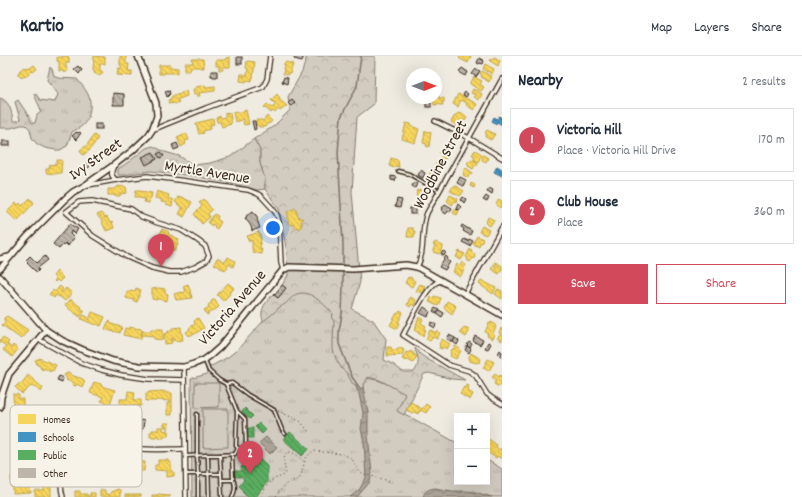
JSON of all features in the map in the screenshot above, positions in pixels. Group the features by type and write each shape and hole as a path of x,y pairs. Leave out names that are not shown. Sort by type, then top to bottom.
{"street":[{"name":"Ivy Street","path":"0,269 27,237 73,192 114,166 141,143 152,130 157,116 156,103 138,56"},
{"path":"152,130 263,87 267,79 270,56"},
{"name":"Woodbine Street","path":"417,267 421,258 425,217 428,209 502,79"},
{"path":"435,121 469,138 502,158"},
{"path":"114,166 111,174 116,180"},
{"name":"Myrtle Avenue","path":"84,186 147,176 252,191 261,196 273,209 279,222 281,263 283,270"},
{"path":"58,206 93,236 127,257 152,268 169,272 181,272 206,261 209,256 205,246 197,240 180,230 142,217 130,209 92,201 79,202 66,212"},
{"path":"465,294 502,227"},
{"path":"0,259 10,257"},
{"name":"Victoria Avenue","path":"0,277 46,330 63,341 113,361 139,366 184,367 204,360 220,347 283,270 292,267 353,269 410,265 417,267 502,315"},
{"path":"442,281 437,281 426,292 403,335 449,365 475,375 487,394 502,404"},
{"path":"0,407 1,397 9,374 46,330"},
{"path":"38,339 81,363 102,370 148,380 184,380"},
{"path":"184,367 186,497"},
{"path":"142,449 185,449"},
{"path":"63,487 63,497"}],"lane":[{"path":"398,171 409,174 439,191"},
{"path":"204,360 209,370 219,380 226,384 232,384 274,410 285,434"},
{"path":"226,384 237,411 246,422 246,445 241,449 238,448"},
{"path":"185,456 220,456 235,454 238,448 236,446 237,411"},
{"path":"197,414 198,497"},
{"path":"232,454 234,482 234,494 232,497"},
{"path":"207,455 209,497"},
{"path":"220,456 222,497"},
{"path":"185,474 221,474"},
{"path":"222,480 233,480"}],"path":[{"path":"274,410 300,421 310,432"},
{"path":"276,497 286,483 300,477 306,458 313,450 342,454 352,460 363,475 389,480"},
{"path":"261,497 270,482 286,473 284,460 286,454 289,452 294,452 305,462"}],"green space":[{"path":"307,56 375,56 374,104 357,117 352,192 360,282 352,309 373,320 386,339 384,360 403,372 414,372 416,369 418,364 418,356 415,348 427,359 465,380 452,379 429,373 424,374 404,415 397,411 405,394 380,380 368,377 362,389 352,383 347,373 342,369 336,359 333,350 333,314 317,299 302,293 296,295 263,321 262,313 266,303 273,294 278,298 286,288 282,285 288,275 287,253 279,209 265,189 265,179 260,163 260,150 254,139 274,126 290,110 288,97 302,72"},
{"path":"50,67 54,76 58,78 77,79 90,99 89,114 86,121 82,126 72,132 67,146 60,150 45,148 37,144 32,138 30,129 26,125 11,128 0,128 0,98 8,104 13,121 18,121 20,119 15,102 18,100 32,123 35,123 37,115 41,112 34,94 36,94 40,100 55,102 58,94 47,80"},
{"path":"254,139 260,150 260,163 265,179 265,189 257,190 193,176 151,171 118,175 118,169 146,148 153,146 165,152 179,156 194,165 210,163 230,157"},
{"path":"349,274 354,376 377,380 413,394 403,413 454,441 454,485 490,485 490,462 502,469 502,497 192,497 191,379 207,374 206,369 228,357 237,350 303,277"},
{"path":"195,383 219,383 219,407 195,408"},
{"path":"203,409 228,409 228,447 203,448"}],"water":[{"path":"355,385 362,389 363,387 368,412 368,435 372,473 370,482 357,497 350,497 359,490 366,478 364,442 361,429 363,413 359,394"},
{"path":"266,437 277,447 270,454 259,443"},
{"path":"435,488 452,491 475,492 492,497 423,497 428,490"}],"building: Homes":[{"path":"68,56 69,58 69,63 66,63 68,71 64,73 63,71 59,71 59,62 57,61 57,57"},
{"path":"94,56 105,57 105,64 100,64 100,70 103,72 100,76 94,73 95,71 93,70"},
{"path":"120,56 126,56 126,64 129,64 128,71 132,71 132,76 117,75 118,68 121,69"},
{"path":"460,56 471,56 468,63 460,59"},
{"path":"230,57 230,67 223,67 223,70 219,70 219,66 216,66 216,60 224,60"},
{"path":"494,57 500,60 498,66 490,61"},
{"path":"192,59 203,59 204,68 192,67 190,68 190,71 185,71 185,63 193,63"},
{"path":"247,61 255,62 252,81 240,81 241,74 244,74 244,77 247,75"},
{"path":"285,62 293,64 290,74 288,75 283,74"},
{"path":"485,64 494,69 492,74 483,69"},
{"path":"34,65 37,69 33,72 32,71 27,76 23,76 22,78 18,75 20,72 19,71 24,67 30,68"},
{"path":"159,65 170,65 170,67 178,68 178,73 159,74"},
{"path":"482,71 491,76 489,82 481,77 482,75 480,74"},
{"path":"474,77 482,81 480,84 484,87 481,91 470,84"},
{"path":"205,85 206,87 215,86 215,91 199,93 200,96 194,94 193,89"},
{"path":"473,89 482,94 479,100 471,93"},
{"path":"186,91 187,96 177,100 179,102 175,104 169,104 168,100 171,99 171,97"},
{"path":"277,94 280,98 279,99 287,106 280,111 278,109 275,113 273,111 271,113 264,107 267,104 272,108 276,104 271,100"},
{"path":"458,94 477,104 474,110 466,105 467,103 461,100 458,107 453,104"},
{"path":"246,110 249,124 244,125 244,119 235,122 233,112 237,111 237,113"},
{"path":"461,112 467,117 465,121 461,120 458,126 451,122 455,115 458,113 460,114"},
{"path":"225,113 230,113 231,124 222,127 220,122 217,122 216,118 220,116 221,118 225,117"},
{"path":"267,116 272,121 269,124 268,123 265,127 259,127 256,125 256,120 263,121"},
{"path":"213,119 214,124 210,125 211,129 203,131 204,133 199,134 196,123"},
{"path":"406,123 419,129 415,143 402,139"},
{"path":"487,130 495,134 491,140 485,137"},
{"path":"425,131 431,132 429,147 426,146 427,144 423,143"},
{"path":"186,133 189,140 185,141 186,144 181,147 177,137"},
{"path":"94,135 98,138 90,150 83,155 80,150 86,146"},
{"path":"442,148 449,152 444,160 440,158 442,155 439,153 441,151 442,152"},
{"path":"475,150 488,158 486,162 482,160 483,157 481,156 478,162 473,159 475,156 472,155"},
{"path":"391,158 398,160 399,167 395,166 394,168 389,166"},
{"path":"471,159 478,163 473,169 468,166 469,165 467,163"},
{"path":"57,160 62,160 61,173 46,173 46,169 49,169 50,165 57,164"},
{"path":"438,160 443,163 439,169 438,168 437,172 433,170"},
{"path":"466,168 473,173 472,175 470,174 468,178 463,175"},
{"path":"431,171 437,174 432,183 427,179"},
{"path":"471,183 475,185 474,188 470,186"},
{"path":"454,185 464,191 460,196 450,191"},
{"path":"118,186 126,187 127,193 120,194 120,196 108,195 108,189 115,189"},
{"path":"420,189 425,192 423,199 416,196 417,190 419,191"},
{"path":"136,190 152,193 149,203 144,202 145,198 135,197"},
{"path":"157,191 169,195 168,198 173,200 172,207 166,205 167,203 161,202 162,200 155,198"},
{"path":"450,195 458,199 457,202 455,201 452,205 447,201"},
{"path":"178,197 192,202 184,217 179,214 182,208 184,208 177,205 178,204 175,202"},
{"path":"30,198 34,203 17,221 7,212 16,203 18,205 20,203 22,206"},
{"path":"204,199 212,210 208,214 210,217 202,224 194,214 202,206 199,203"},
{"path":"499,199 502,201 500,208 496,204"},
{"path":"295,208 299,218 303,219 301,221 301,227 298,229 297,227 295,228 293,224 290,225 287,218 289,217 287,212"},
{"path":"455,209 459,211 457,215 453,213"},
{"path":"101,213 105,218 107,217 110,223 112,222 114,228 106,231 97,215"},
{"path":"214,214 218,216 217,219 221,222 217,229 213,224 212,226 208,223"},
{"path":"488,217 494,220 490,226 486,222"},
{"path":"482,226 489,230 486,235 479,232"},
{"path":"408,228 413,228 413,231 415,231 414,237 407,237"},
{"path":"162,229 179,239 175,251 171,249 172,246 167,243 166,247 163,246 164,243 162,243 165,238 160,235"},
{"path":"259,232 261,237 261,254 252,252 252,240 249,242 247,236"},
{"path":"477,236 483,239 479,247 473,244"},
{"path":"435,242 443,246 439,254 433,252 435,246 433,245"},
{"path":"470,249 472,250 471,252 475,254 474,259 473,258 470,262 466,257"},
{"path":"459,251 465,254 461,260 456,257"},
{"path":"228,257 235,261 233,267 229,264 226,270 214,264 217,258 225,262"},
{"path":"462,262 466,265 460,277 453,272 457,264 460,266"},
{"path":"495,262 502,266 499,274 491,269 492,267 495,268 496,266 493,265"},
{"path":"57,271 63,278 59,282 57,280 55,282 54,281 56,279 53,276"},
{"path":"408,277 415,281 412,287 405,283"},
{"path":"481,280 496,288 493,294 479,284"},
{"path":"228,283 234,288 231,292 229,292 230,294 223,301 217,295"},
{"path":"188,284 192,298 176,300 174,294 185,292 183,286"},
{"path":"420,284 425,286 422,293 416,291"},
{"path":"60,286 63,289 61,292 62,293 66,288 72,293 65,301 59,296 56,295 54,298 49,294 53,290 55,292"},
{"path":"136,288 141,290 137,302 126,298 127,291 135,291"},
{"path":"152,289 165,289 165,293 168,294 167,301 158,298 157,300 152,299"},
{"path":"498,289 502,291 502,299 495,294"},
{"path":"434,296 441,298 438,306 429,302 431,297 433,298"},
{"path":"410,297 416,300 414,306 412,304 410,307 407,305"},
{"path":"70,299 84,311 80,317 65,305"},
{"path":"215,299 219,307 207,315 204,310 209,307 208,305 212,302 211,301"},
{"path":"447,301 456,306 452,314 444,308"},
{"path":"400,311 403,313 397,329 390,325 397,313 398,314"},
{"path":"92,312 105,317 101,326 81,319 83,315 88,317 87,319 89,320"},
{"path":"7,316 28,330 21,339 2,325 5,322 4,318"},
{"path":"419,317 423,319 421,323 426,326 423,336 414,330 417,326"},
{"path":"198,318 204,328 189,336 186,332 195,324 194,321"},
{"path":"110,321 111,324 122,327 120,333 105,329"},
{"path":"491,322 495,324 496,327 492,339 487,336 488,334 485,332 489,323 491,324"},
{"path":"129,327 142,329 141,339 123,335 125,328 129,329"},
{"path":"181,327 183,340 175,341 173,338 171,339 172,343 165,344 164,334 168,333 168,331 172,331 172,328"},
{"path":"464,327 470,330 466,337 460,333"},
{"path":"501,328 502,341 497,338 501,334 499,333"},
{"path":"151,329 163,329 163,340 154,339 154,336 142,335 142,331 151,331"},
{"path":"430,330 435,332 435,334 437,331 440,333 437,339 433,337 430,341 426,339"},
{"path":"3,337 9,342 7,344 12,348 13,345 18,349 12,357 3,350 6,346 0,342 0,340"},
{"path":"442,339 450,344 447,349 443,347 442,349 439,348 439,344"},
{"path":"455,346 461,351 456,359 450,356 452,349 453,350"},
{"path":"387,347 391,347 392,350 399,349 400,347 404,350 402,355 387,356"},
{"path":"410,351 417,356 413,363 402,359 406,352 409,353"},
{"path":"471,353 481,359 479,363 469,361 470,359 468,359"},
{"path":"39,358 56,365 53,371 51,370 50,372 44,368 43,370 40,368 41,367 36,364 37,362 35,361"},
{"path":"488,359 494,362 489,371 483,368"},
{"path":"69,372 71,375 85,381 82,387 77,384 76,386 73,385 73,383 66,380 67,379 64,375"},
{"path":"495,374 499,377 500,375 502,376 502,387 494,384 496,380 492,377"},
{"path":"28,375 43,388 41,392 31,386 22,394 15,387 20,383 21,384"},
{"path":"94,382 101,384 101,386 115,390 110,404 101,401 103,397 90,393"},
{"path":"467,385 469,386 468,391 473,394 470,400 460,393"},
{"path":"128,391 135,392 134,400 141,400 141,405 120,404 120,399 127,399"},
{"path":"162,391 172,393 172,415 167,415 167,403 169,403 169,401 146,401 146,393"},
{"path":"13,394 19,395 19,399 23,399 23,405 14,405"},
{"path":"411,402 422,409 426,404 430,407 426,413 421,410 418,414 414,412 412,413 406,410"},
{"path":"164,423 169,423 168,436 164,436 164,438 159,438 159,436 150,437 150,432 152,432 152,430 158,430 158,427 163,427 163,430 167,431 167,427 164,427"},
{"path":"490,440 497,445 496,447 500,450 501,448 502,449 502,459 497,456 496,458 490,454"},
{"path":"158,460 168,460 168,462 171,462 171,471 174,472 174,476 167,477 167,471 155,470 155,465 158,465"},
{"path":"142,462 145,462 144,471 142,471"},
{"path":"13,487 30,488 31,493 13,494"},
{"path":"44,487 51,487 51,497 35,497 35,491 44,491"},
{"path":"117,489 120,490 120,497 100,497 100,490 105,490 105,494 110,495 112,491"},
{"path":"75,491 80,491 80,494 87,494 87,496 90,496 90,493 95,493 95,497 75,497"},
{"path":"125,495 141,495 141,497 125,497"},
{"path":"152,495 170,495 170,497 152,497"}],"building: Schools":[{"path":"499,116 502,118 502,125 497,122 496,124 492,121 494,117 498,119"},
{"path":"497,166 502,169 502,176 494,172"}],"building: Public":[{"path":"245,408 253,416 250,419 242,412"},
{"path":"259,423 266,430 262,434 255,427"},
{"path":"248,428 253,428 253,438 248,438"},
{"path":"290,432 309,449 302,456 283,439"},
{"path":"253,448 257,452 255,454 267,465 267,482 256,497 249,497 239,486 244,480 243,477 234,476 234,472 244,471 241,467 245,464 242,461 246,456 244,453 247,453"}],"building: Other":[{"path":"295,56 304,56 302,61 294,59"},
{"path":"237,57 242,57 242,64 237,64"},
{"path":"479,58 484,61 483,64 477,63"},
{"path":"78,66 82,70 79,74 74,69"},
{"path":"462,68 468,72 466,76 459,72"},
{"path":"476,69 480,71 476,77 472,74"},
{"path":"211,71 217,71 217,77 211,76"},
{"path":"284,77 288,78 287,84 282,82"},
{"path":"169,90 170,94 167,97 165,91"},
{"path":"465,92 468,94 466,97 463,95"},
{"path":"113,93 124,94 124,105 113,105"},
{"path":"292,100 295,103 291,106 288,103"},
{"path":"426,104 431,104 431,107 426,107"},
{"path":"252,121 255,121 256,129 254,130"},
{"path":"95,124 102,124 102,129 95,129"},
{"path":"76,132 81,133 76,140 72,136"},
{"path":"2,141 10,141 10,146 2,146"},
{"path":"177,143 179,148 174,150 172,145"},
{"path":"153,152 157,159 146,165 142,157"},
{"path":"161,152 164,156 160,158 157,154"},
{"path":"91,160 93,165 87,168 85,164"},
{"path":"421,170 425,173 423,178 418,175"},
{"path":"391,176 396,177 395,181 391,180"},
{"path":"460,177 466,180 463,186 457,183"},
{"path":"414,182 417,184 415,188 412,186"},
{"path":"489,188 493,190 492,194 487,191"},
{"path":"486,196 489,198 487,202 483,200"},
{"path":"463,197 466,199 464,203 461,200"},
{"path":"397,199 402,200 400,208 395,207"},
{"path":"445,204 452,208 450,212 448,211 446,214 442,211"},
{"path":"458,204 461,207 459,210 456,209"},
{"path":"410,208 416,208 416,214 410,214"},
{"path":"253,211 258,218 260,228 252,231 251,226 245,218"},
{"path":"70,224 78,229 75,234 72,231 70,234 74,238 68,246 65,243 59,249 53,244"},
{"path":"462,225 472,231 470,235 463,231 464,229 461,227"},
{"path":"464,239 473,241 470,246 462,242"},
{"path":"443,251 446,252 444,256 441,254"},
{"path":"30,256 37,263 45,256 48,260 38,268 39,270 37,272 27,263 28,262 26,260"},
{"path":"446,256 448,258 447,260 450,262 445,270 439,267"},
{"path":"282,285 286,288 278,298 273,294 275,294"},
{"path":"424,307 430,311 428,317 420,313"},
{"path":"435,308 439,310 437,314 433,311"},
{"path":"439,310 444,313 442,317 437,314"},
{"path":"432,322 436,324 435,328 430,325"},
{"path":"449,335 455,338 453,342 447,339"},
{"path":"475,336 483,340 480,345 473,341"},
{"path":"455,338 459,341 457,345 453,342"},
{"path":"469,342 472,344 470,348 467,345"},
{"path":"488,342 491,344 488,349 485,348"},
{"path":"467,346 471,349 469,353 465,350"},
{"path":"500,350 502,352 501,357 498,354"},
{"path":"59,376 63,378 62,382 57,380"},
{"path":"142,420 144,421 142,429"}],"waterway":[{"path":"359,387 352,377 339,344 339,331 342,314 343,244 338,152 341,117 357,86 361,56"}],"place":[{"name":"Victoria Hill","path":"161,267"},
{"name":"Club House","path":"250,474"}]}
